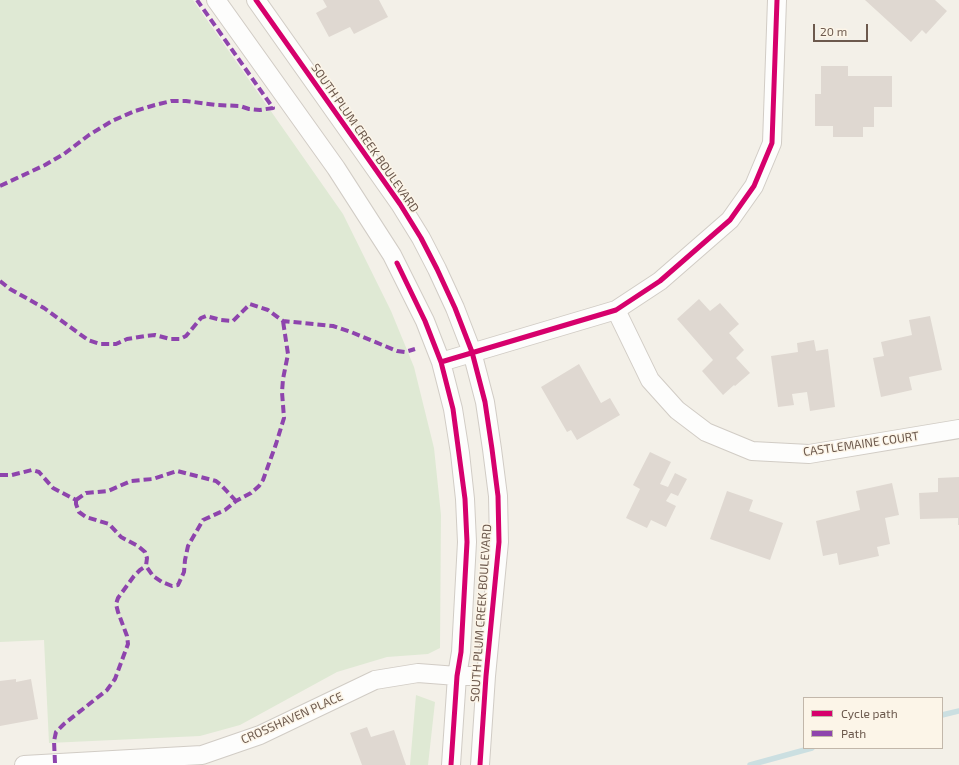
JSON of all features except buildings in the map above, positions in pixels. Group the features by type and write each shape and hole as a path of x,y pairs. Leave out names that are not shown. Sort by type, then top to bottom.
{"street":[{"name":"SOUTH PLUM CREEK BOULEVARD","path":"216,0 336,168 398,263 425,321 440,362 453,409 466,499 467,542 451,765"},
{"name":"SOUTH PLUM CREEK BOULEVARD","path":"256,0 400,204 421,238 455,308 472,352 485,402 498,496 499,542 486,676 480,765"},
{"path":"440,362 616,310 660,281 730,220 754,186 772,143 777,0"},
{"name":"CASTLEMAINE COURT","path":"616,310 650,380 677,410 706,432 752,451 809,454 959,429"},
{"name":"CROSSHAVEN PLACE","path":"24,765 202,755 260,735 375,680 418,673 457,676 486,676"}],"green space":[{"path":"0,0 193,0 343,214 391,311 414,367 434,448 441,515 440,648 428,654 387,657 337,672 240,725 200,736 49,743 44,640 0,642"},
{"path":"416,695 435,702 428,765 410,765"}],"waterway":[{"path":"943,715 959,711"},
{"path":"750,765 808,749"}],"marked path":[{"path":"0,186 45,165 64,154 89,135 112,121 135,111 155,105 171,101 186,101 216,105 240,106 260,110 273,108 197,0"},
{"path":"0,281 10,289 44,308 88,340 100,344 116,344 127,339 155,335 170,339 180,339 186,336 201,318 206,316 221,320 233,321 250,304 268,310 283,321 333,326 397,351 405,352 415,349"},
{"path":"76,500 79,512 86,517 109,524 121,537 138,546 145,552 147,558 146,566 153,576 172,586 178,585 184,572 188,546 203,520 225,510 236,501 251,493 263,480 284,418 282,392 288,354 283,321"},
{"path":"0,475 12,475 32,470 39,472 53,488 76,500"},
{"path":"76,500 86,493 108,491 131,481 153,479 177,471 216,481 236,501"},
{"path":"55,763 54,741 56,732 107,690 115,679 128,644 127,636 116,604 118,598 134,576 146,566"}],"cycle path":[{"path":"256,0 400,204 421,238 455,308 472,352 485,402 492,449 498,496 499,542 486,676 480,765"},
{"path":"441,362 616,310 660,281 730,220 754,186 772,143 777,0"},
{"path":"397,263 425,321 441,362 453,409 465,499 467,542 461,652 457,676 451,765"}]}
